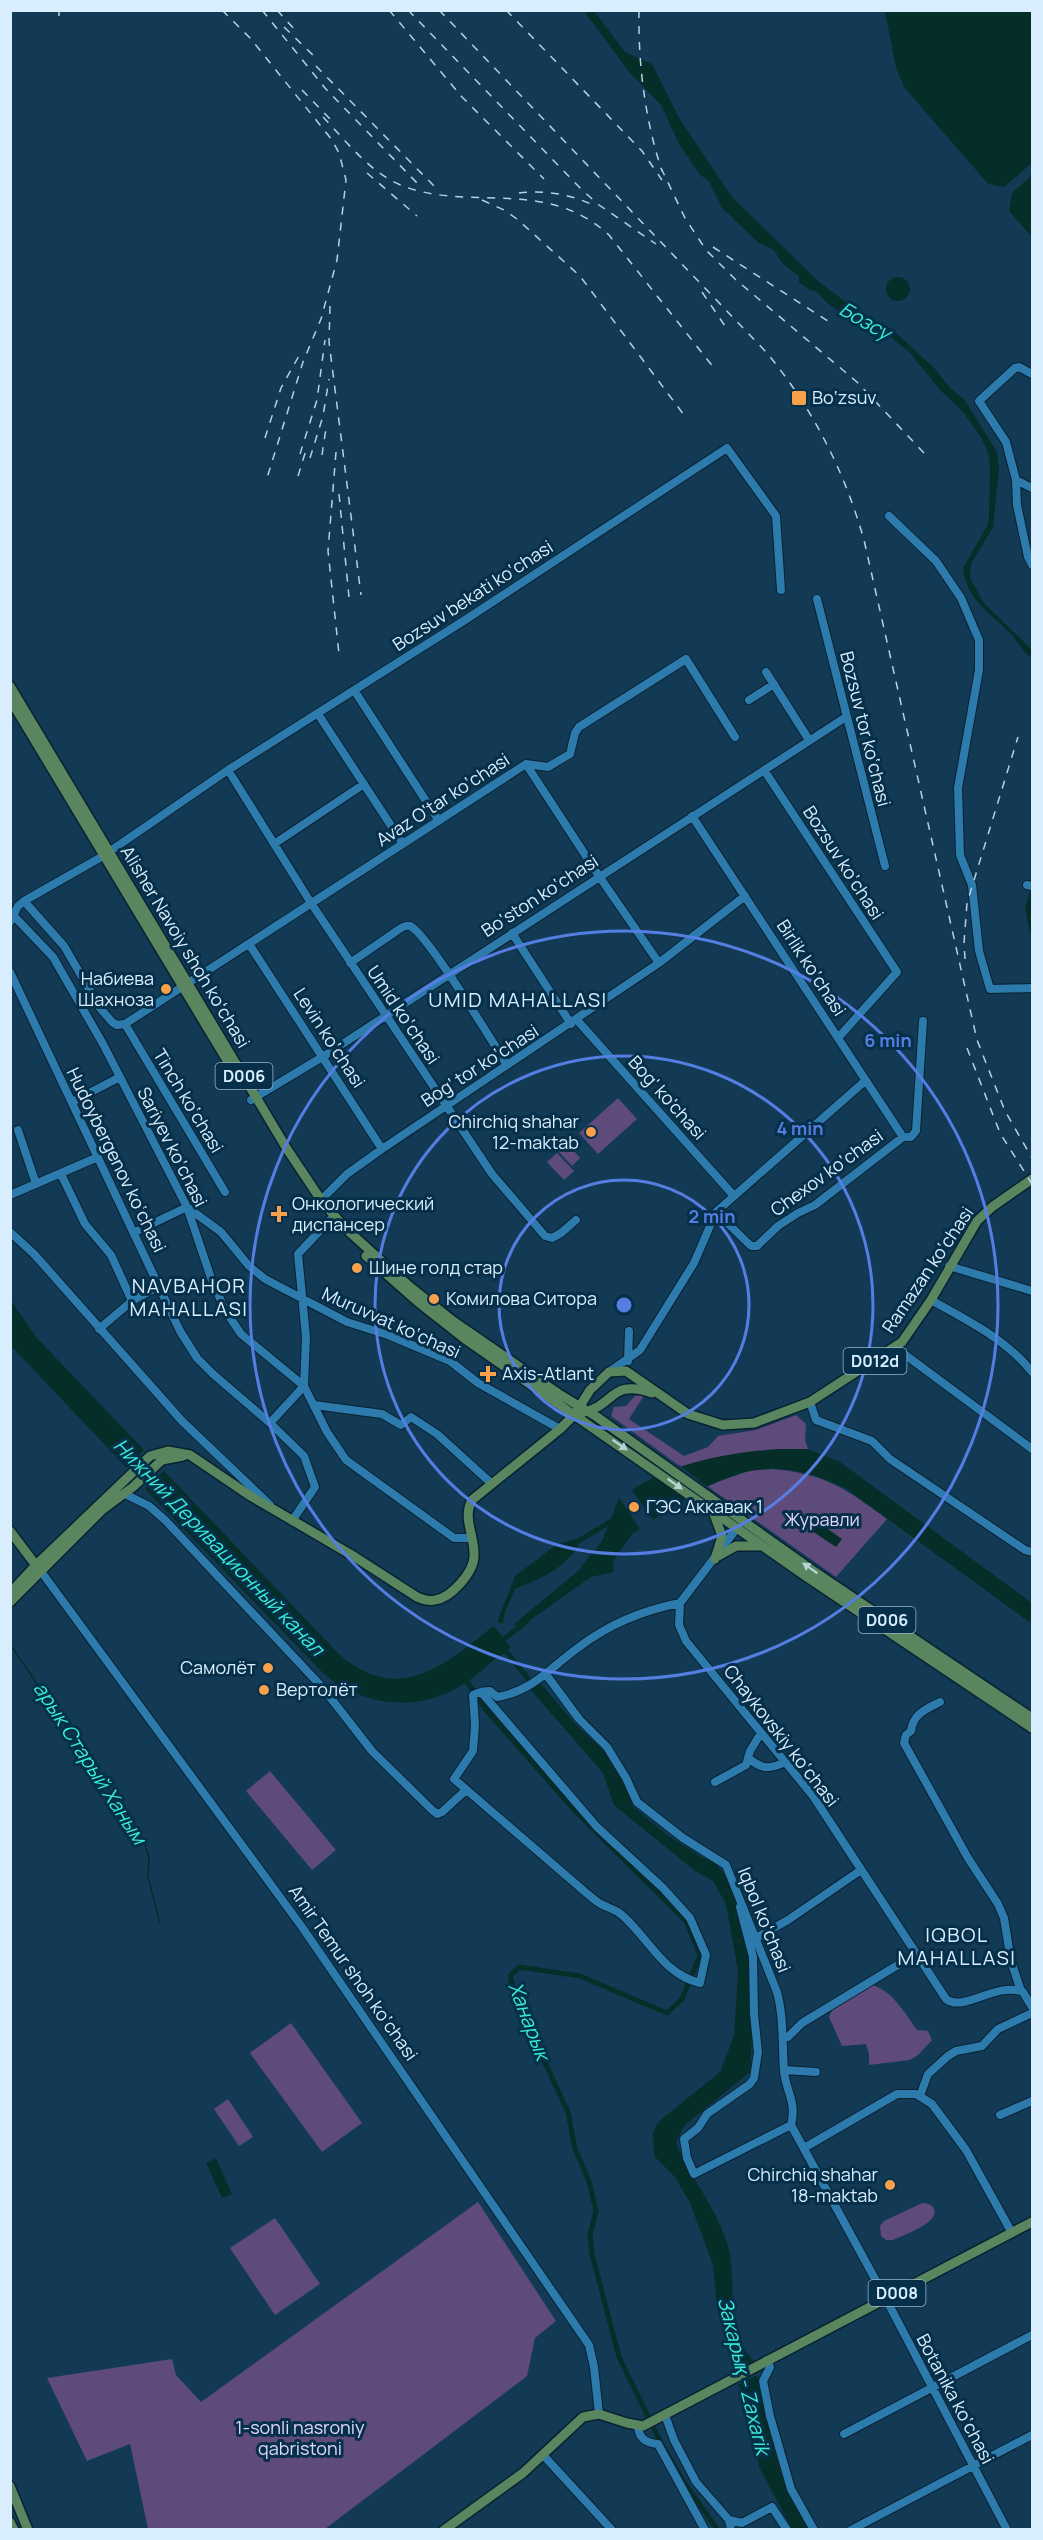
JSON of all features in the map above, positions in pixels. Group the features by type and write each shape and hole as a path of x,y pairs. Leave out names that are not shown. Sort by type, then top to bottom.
{"main road":[{"name":"Alisher Navoiy shoh koʻchasi","path":"10,686 106,854"},
{"name":"Alisher Navoiy shoh koʻchasi","path":"10,699 254,1099 291,1166 330,1220 378,1268 431,1313 557,1397 615,1429 708,1495 740,1523"},
{"name":"Alisher Navoiy shoh koʻchasi","path":"254,1099 321,1200 345,1227 409,1286 557,1397"},
{"name":"Ramazan ko‘chasi","path":"626,1371 697,1418 734,1425 760,1421 810,1402 896,1348 907,1337 982,1216 1032,1179"},
{"path":"560,1429 563,1412 557,1397 574,1396 590,1390 609,1372 626,1371"},
{"path":"560,1429 575,1423 609,1397 626,1371"},
{"name":"D012d","path":"609,1397 637,1389 666,1399"},
{"path":"590,1390 588,1398 590,1403 596,1405 609,1397"},
{"path":"586,1415 590,1390"},
{"path":"609,1397 607,1413 615,1429"},
{"name":"Alisher Navoiy shoh koʻchasi","path":"586,1415 648,1465 706,1506"},
{"path":"10,1602 38,1567 150,1456 158,1452 174,1451 187,1454 199,1461 277,1512 355,1557 412,1594 430,1601 446,1596 469,1571 474,1556 468,1518 469,1507 475,1496 560,1429 586,1415"},
{"path":"10,1593 102,1510 125,1494 165,1459 177,1456 190,1457 199,1461"},
{"path":"706,1506 716,1516 722,1530 721,1543 715,1559"},
{"name":"D006","path":"706,1506 740,1523 1032,1718"},
{"name":"D006","path":"740,1523 763,1546 1032,1728"},
{"name":"Amir Temur shoh ko‘chasi","path":"10,1531 38,1567"},
{"path":"715,1559 724,1551 736,1546 753,1544 763,1546"},
{"name":"D008","path":"641,2425 665,2415 1032,2222"},
{"path":"444,2529 500,2491 544,2456 581,2419 599,2414 641,2425"},
{"path":"10,2486 28,2529"},
{"path":"10,2522 14,2529"}],"street":[{"path":"1032,374 1019,367 1015,368 979,401 1006,442 1016,480 1017,505 1028,557 1032,565"},
{"name":"Bozsuv bekati ko‘chasi","path":"106,854 228,770 727,448 776,516 781,590"},
{"path":"1016,480 1032,489"},
{"path":"889,516 936,561 961,598 979,640 979,670 958,788 960,855 974,895 974,922 979,951 990,989 1032,988"},
{"name":"Bozsuv tor ko‘chasi","path":"817,599 885,866"},
{"name":"Avaz O‘tar ko‘chasi","path":"186,986 526,764 548,767 570,754 575,733 579,727 686,659 735,737"},
{"path":"766,672 809,740"},
{"path":"749,700 774,684"},
{"path":"354,690 439,821"},
{"path":"318,714 403,844"},
{"name":"Bo‘ston ko‘chasi","path":"254,1099 324,1056 846,717"},
{"path":"526,764 598,876 659,963"},
{"name":"Umid ko‘chasi","path":"228,770 350,963 492,1174 544,1236 552,1238 576,1220"},
{"name":"Bozsuv ko‘chasi","path":"764,770 897,972 838,1038"},
{"path":"274,844 364,784"},
{"name":"Birlik ko‘chasi","path":"692,816 903,1137"},
{"path":"12,917 24,901 106,854"},
{"name":"Bog‘ tor ko‘chasi","path":"321,1200 347,1174 659,963 745,896"},
{"name":"Tinch ko‘chasi","path":"24,901 64,946 106,1015 117,1025 125,1024 225,1192"},
{"name":"Sariyev ko‘chasi","path":"12,917 53,957 120,1077 187,1207 211,1278 225,1310 241,1334 304,1386 327,1432 346,1460 454,1538 471,1539"},
{"path":"350,963 406,925 412,927 448,974 507,1065"},
{"name":"Bog' ko'chasi","path":"512,933 574,1022 734,1196"},
{"name":"Levin ko‘chasi","path":"249,944 324,1056 382,1149"},
{"name":"Hudoybergenov ko‘chasi","path":"10,972 180,1331 198,1358 304,1456 315,1487 292,1521"},
{"path":"125,1024 186,986"},
{"path":"903,1137 911,1137 916,1131 923,1021"},
{"path":"72,1102 120,1077"},
{"path":"609,1372 640,1350 694,1263 716,1212 865,1081"},
{"path":"18,1130 36,1184"},
{"name":"Chexov ko‘chasi","path":"716,1212 751,1246 757,1246 778,1226 798,1212 815,1205 903,1137"},
{"path":"10,1195 98,1157"},
{"path":"61,1174 85,1224 111,1255 132,1301"},
{"path":"135,1232 187,1207"},
{"name":"Muruvvat ko‘chasi","path":"187,1207 221,1232 249,1266 265,1279 347,1322 388,1335 450,1361 478,1383 560,1429"},
{"path":"270,1423 304,1386 307,1354 298,1254 330,1220"},
{"path":"10,1232 34,1254 182,1421 277,1512"},
{"path":"950,1266 1032,1291"},
{"path":"99,1329 132,1301 159,1286"},
{"path":"931,1300 996,1338 1023,1361 1032,1372"},
{"path":"626,1371 629,1331 632,1349 640,1350"},
{"path":"896,1348 1032,1449"},
{"path":"810,1402 816,1420 872,1441 890,1459 946,1499 1025,1550 1032,1552"},
{"path":"314,1406 382,1414 399,1425 411,1417 437,1434 491,1483"},
{"path":"125,1494 149,1506 165,1520 322,1687 372,1751 436,1814 442,1812 466,1790"},
{"path":"477,1693 490,1691 497,1697 515,1694 532,1684 601,1632 656,1608 680,1603 740,1523"},
{"name":"Amir Temur shoh ko‘chasi","path":"38,1567 302,1927 589,2346 594,2367 599,2414"},
{"name":"Chaykovskiy ko‘chasi","path":"680,1603 679,1625 686,1641 813,1796 916,1954 951,2002 961,2003 1003,1989 1021,1991"},
{"name":"Iqbol koʻchasi","path":"546,1673 579,1719 607,1747 626,1778 637,1802 682,1838 726,1865 781,2007 784,2070 794,2105 790,2125"},
{"path":"477,1693 597,1827 663,1888 690,1918 706,1955 699,1983 685,1979 661,1960 624,1917 592,1897 454,1779 473,1752 477,1693"},
{"path":"940,1702 915,1716 911,1731 906,1735 904,1743 968,1858 998,1904 1004,1918 1011,1961 1021,1991 1032,2007"},
{"path":"715,1782 747,1765 748,1758 761,1733"},
{"path":"748,1758 762,1768 768,1769 785,1762"},
{"path":"756,1938 788,1920 861,1870"},
{"path":"742,1902 739,1904 753,1957 754,2014 758,2052 754,2078 750,2084 707,2114 699,2128 684,2139 687,2158 694,2174 790,2125"},
{"path":"783,2037 788,2037 802,2023 916,1954"},
{"path":"920,2096 928,2074 948,2056 956,2051 982,2046 998,2030 1032,2013"},
{"path":"784,2070 816,2072"},
{"path":"804,2148 897,2094 909,2093 920,2096 932,2104 966,2150 1012,2233"},
{"path":"1000,2115 1032,2101"},
{"name":"Botanika ko‘chasi","path":"790,2125 886,2299 1007,2529"},
{"path":"844,2434 1032,2335"},
{"path":"764,2362 770,2367 763,2381 770,2416 791,2489 814,2529"},
{"path":"665,2415 674,2440 696,2482 729,2520 731,2529"},
{"path":"641,2425 638,2432 650,2444 658,2444 703,2529"},
{"path":"851,2529 1032,2435"},
{"path":"544,2456 612,2529"},
{"path":"729,2520 741,2523 772,2507 787,2529"}],"green space":[{"path":"618,1098 637,1119 598,1154 579,1133"},
{"path":"567,1143 580,1158 572,1166 558,1151"},
{"path":"557,1153 574,1171 564,1180 547,1162"},
{"path":"645,1394 629,1419 684,1456 708,1447 718,1436 756,1430 796,1415 806,1424 805,1440 808,1449 744,1454 681,1467 611,1416 614,1407 626,1406 635,1396"},
{"name":"Журавли","path":"773,1469 822,1479 847,1491 887,1519 836,1577 707,1486 751,1470"},
{"path":"270,1771 336,1850 312,1870 246,1791"},
{"path":"873,1985 893,1998 917,2030 928,2031 932,2040 910,2060 869,2065 866,2044 842,2046 829,2017 834,2006"},
{"path":"291,2023 362,2123 322,2152 250,2053"},
{"path":"228,2099 253,2137 239,2146 214,2109"},
{"name":"1-sonli nasroniy qabristoni","path":"478,2202 556,2321 535,2338 527,2376 325,2529 148,2529 130,2444 87,2461 47,2378 172,2359 176,2375 201,2402"},
{"path":"922,2203 929,2204 934,2209 932,2219 926,2224 893,2240 886,2240 881,2236 880,2226 884,2221"},
{"path":"275,2218 320,2284 275,2315 230,2248"}],"water":[{"name":"Бозсу","path":"584,11 594,11 625,52 652,64 679,118 732,197 818,281 856,310 892,329 935,369 951,389 964,399 997,452 999,469 993,527 971,564 970,578 983,602 1032,650 1032,658 974,597 965,579 963,568 987,526 990,471 989,455 982,439 964,413 941,391 909,352 891,337 864,328 827,303 816,291 810,290 799,282 799,276 782,263 774,250 759,243 723,209 708,180 700,175 679,144 661,105 630,73"},
{"path":"885,11 1032,11 1032,163 1004,187 988,184 904,87 896,68"},
{"path":"1032,175 1032,237 1009,211 1012,193"},
{"path":"898,277 906,281 910,289 906,297 898,301 890,297 886,289 890,281"},
{"path":"1032,885 1032,942 1025,908"},
{"path":"10,1299 36,1337 144,1450 126,1467 11,1346"},
{"path":"780,1449 808,1449 840,1462 1032,1603 1032,1624 845,1488 816,1476 790,1470 767,1469 744,1472 700,1491 653,1520 632,1490 666,1472 703,1460"},
{"path":"164,1471 337,1652 358,1668 379,1677 398,1679 418,1675 455,1656 492,1627 495,1627 511,1648 505,1650 464,1684 433,1698 399,1703 367,1697 351,1691 323,1673 145,1489"},
{"path":"619,1498 640,1529 633,1533 613,1561 614,1572 591,1577 522,1626 513,1625 578,1571 602,1541"},
{"path":"815,1520 842,1539 836,1547 809,1529"},
{"path":"574,1539 578,1546 573,1554 559,1567 515,1589 504,1615 503,1624 497,1622 515,1576 556,1545"},
{"path":"541,1684 577,1726 609,1756 624,1779 633,1807 666,1834 701,1857 715,1863 723,1872 736,1898 751,1960 750,2072 684,2126 676,2142 717,2219 728,2246 738,2336 744,2349 754,2361 735,2370 717,2308 713,2265 690,2203 675,2177 654,2156 653,2133 658,2122 720,2072 734,2036 738,1971 726,1904 713,1881 695,1871 614,1805 603,1773 530,1689 533,1685"},
{"path":"216,2158 232,2194 222,2198 206,2163"},
{"path":"757,2375 770,2435 786,2490 811,2529 792,2529 759,2467 745,2394 738,2385"}],"pier":[{"path":"679,1465 709,1488 687,1501 652,1476"}],"waterway":[{"name":"Нижний Деривационный канал","path":"130,1456 157,1484"},
{"name":"Нижний Деривационный канал","path":"572,1545 615,1519"},
{"name":"Нижний Деривационный канал","path":"500,1642 526,1622"},
{"name":"арык Старый Ханым","path":"10,1644 144,1841 149,1857 148,1877 160,1923"},
{"name":"Закарық - Zaxarik","path":"500,1653 505,1650 533,1685"},
{"name":"Ханарык","path":"464,1677 487,1711 577,1813 686,1921 700,1955 682,1999 667,2013 580,1976 519,1967 510,1976 520,2009 568,2112 575,2149 589,2181 596,2211 590,2235 592,2254 619,2357 661,2443 683,2481 718,2530"}],"railway":[{"path":"59,10 59,16"},
{"path":"222,10 251,39 332,140 339,153 346,180 337,260 321,319 303,362 267,478"},
{"path":"262,10 325,88 417,183"},
{"path":"277,10 295,30"},
{"path":"389,10 462,97 544,179"},
{"path":"408,10 581,189 599,205 656,244"},
{"path":"439,10 767,353 799,396 825,441 847,489 864,540 977,1040 1005,1111 1032,1158"},
{"path":"506,10 642,151 662,180"},
{"path":"639,10 644,92 651,132 662,171"},
{"path":"284,27 318,60"},
{"path":"316,66 434,186"},
{"path":"302,90 331,120"},
{"path":"323,117 370,165 403,186 429,193 455,196 534,201 560,207 585,217 609,235 714,368"},
{"path":"661,168 685,218 706,250 735,279 857,382 924,453"},
{"path":"367,173 417,216"},
{"path":"519,193 558,194 577,198 595,206"},
{"path":"482,200 517,219 580,276 684,415"},
{"path":"713,247 834,325"},
{"path":"702,292 727,329"},
{"path":"330,306 329,342 361,595"},
{"path":"300,454 317,400 325,340"},
{"path":"265,438 281,388 300,354"},
{"path":"310,458 323,416 329,379"},
{"path":"322,455 326,428"},
{"path":"298,476 307,447"},
{"path":"336,452 328,551 339,654"},
{"path":"339,494 349,597"},
{"path":"965,959 967,903 1018,737"},
{"path":"967,1048 1000,1133 1032,1184"}],"place":[{"name":"Bo‘zsuv","path":"799,398"},
{"name":"Набиева Шахноза","path":"166,989"},
{"name":"Chirchiq shahar 12-maktab","path":"591,1132"},
{"name":"Онкологический диспансер","path":"279,1214"},
{"name":"Шине голд стар","path":"357,1268"},
{"name":"Комилова Ситора","path":"434,1299"},
{"name":"Axis-Atlant","path":"488,1374"},
{"name":"ГЭС Аккавак 1","path":"634,1507"},
{"name":"Самолёт","path":"268,1668"},
{"name":"Вертолёт","path":"264,1690"},
{"name":"Chirchiq shahar 18-maktab","path":"890,2185"}],"district":[{"name":"UMID MAHALLASI","path":"518,1000"},
{"name":"NAVBAHOR MAHALLASI","path":"189,1298"},
{"name":"IQBOL MAHALLASI","path":"957,1946"}]}
